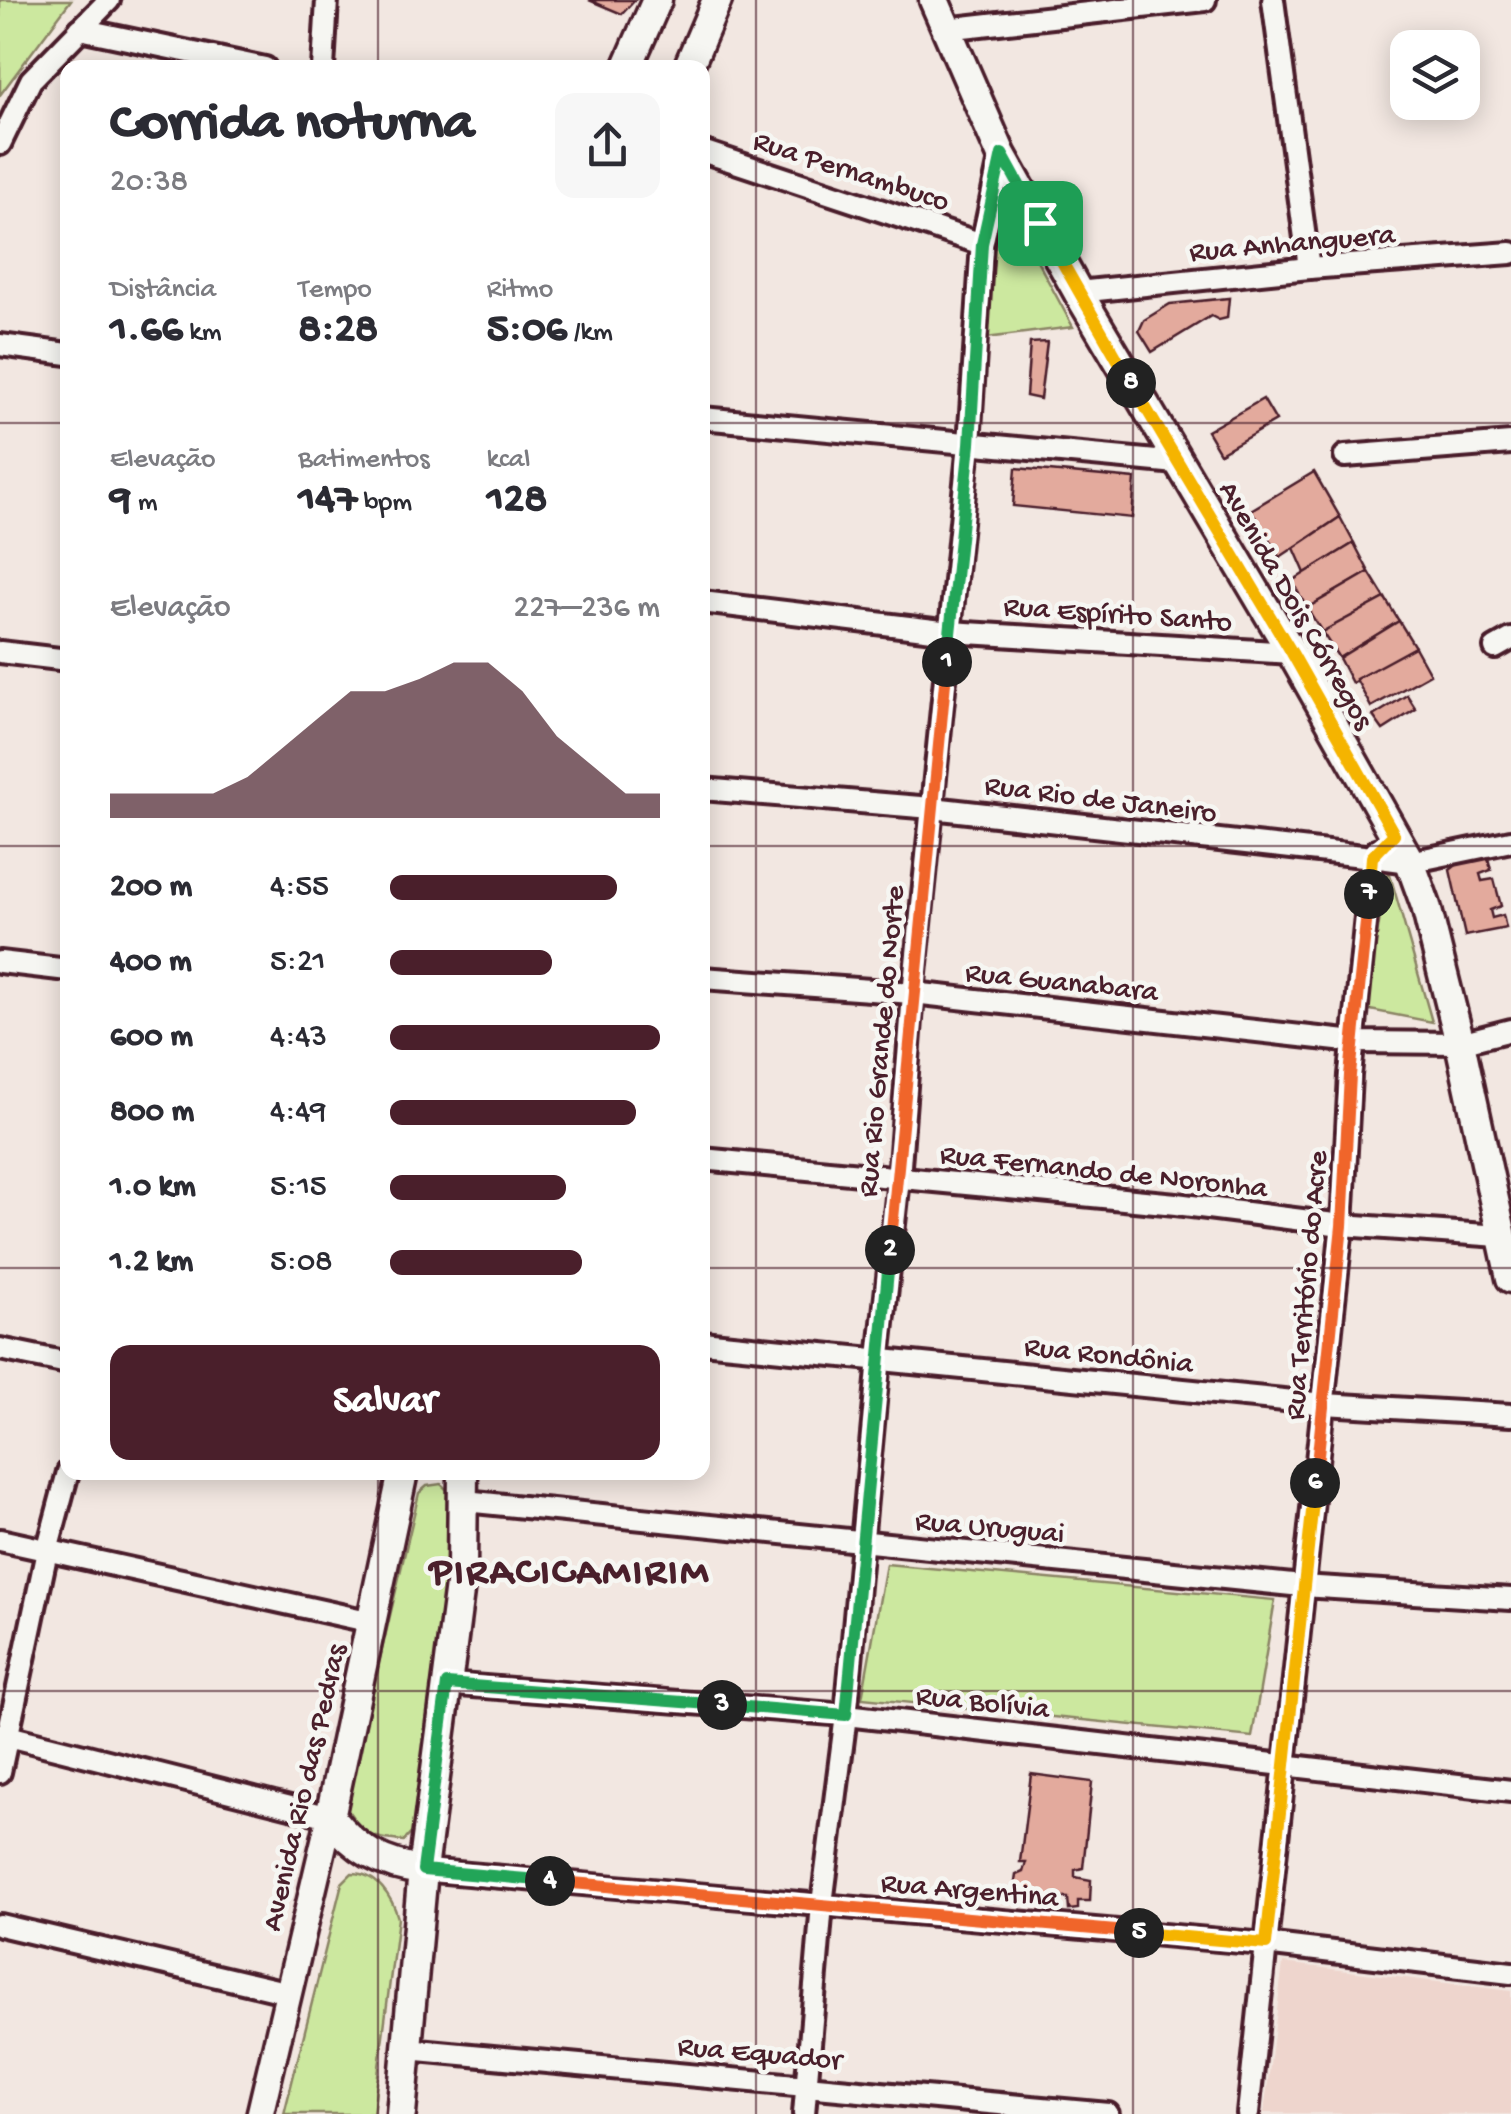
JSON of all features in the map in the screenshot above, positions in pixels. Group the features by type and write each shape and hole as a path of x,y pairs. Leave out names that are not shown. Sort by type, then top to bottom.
{"main road":[{"path":"631,60 657,0"},
{"path":"692,60 718,0"},
{"name":"Avenida Dois Córregos","path":"934,0 1002,154 1078,292 1292,653 1410,862 1426,906 1505,1224 1511,1278"},
{"name":"Avenida Rio das Pedras","path":"330,1818 402,1480"},
{"path":"401,2114 423,1870 462,1569 464,1480"},
{"path":"330,1818 347,1839 370,1856 396,1866 423,1870"}],"street":[{"path":"0,144 31,80 108,0"},
{"path":"323,60 327,0"},
{"path":"944,29 1205,0"},
{"path":"1272,0 1308,268"},
{"path":"80,29 227,60"},
{"name":"Rua Pernambuco","path":"710,154 982,244"},
{"name":"Rua Rio Grande do Norte","path":"804,2114 970,444 982,244 1002,154"},
{"name":"Rua Anhanguera","path":"1078,292 1308,268 1511,253"},
{"path":"0,346 60,353"},
{"path":"710,419 1177,462"},
{"path":"1345,456 1511,443"},
{"name":"Rua Espírito Santo","path":"710,603 950,632 1292,653"},
{"path":"0,652 60,659"},
{"name":"Rua Rio de Janeiro","path":"710,790 932,808 1372,857"},
{"path":"1372,857 1394,834"},
{"path":"1372,857 1410,862 1511,841"},
{"name":"Rua Território do Acre","path":"1248,2114 1342,1226 1372,857"},
{"path":"0,962 60,969"},
{"name":"Rua Guanabara","path":"710,979 913,994 1355,1042 1460,1043 1511,1030"},
{"name":"Rua Fernando de Noronha","path":"710,1160 1176,1204 1342,1226 1505,1224"},
{"name":"Rua Rondônia","path":"710,1343 1324,1404 1511,1415"},
{"path":"0,1349 60,1361"},
{"path":"0,1772 4,1736 66,1480"},
{"name":"Rua Uruguai","path":"465,1501 1302,1586 1511,1599"},
{"path":"0,1540 372,1622"},
{"name":"Rua Bolívia","path":"447,1684 846,1715 1511,1791"},
{"path":"4,1736 330,1818"},
{"name":"Avenida Rio das Pedras","path":"260,2114 330,1818"},
{"name":"Rua Argentina","path":"423,1870 1266,1944 1511,1973"},
{"path":"0,1925 289,1993"},
{"name":"Rua Equador","path":"407,2049 1108,2114"}],"shaded area":[{"path":"1283,1963 1511,1991 1511,2114 1264,2113"}],"green space":[{"path":"0,0 71,0 0,95"},
{"path":"1001,224 1011,224 1025,238 1073,327 986,338 995,236"},
{"path":"1388,868 1432,1022 1365,1009"},
{"path":"441,1484 451,1494 453,1517 414,1830 404,1841 368,1834 345,1806 419,1493 427,1486"},
{"path":"886,1564 1275,1600 1252,1737 862,1698"},
{"path":"352,1873 376,1882 392,1902 398,1918 373,2114 284,2114 342,1883"}],"building":[{"path":"589,0 635,0 622,14"},
{"path":"1229,298 1227,318 1211,316 1152,352 1139,331 1144,320 1170,304"},
{"path":"1047,342 1040,399 1026,396 1030,343"},
{"path":"1263,399 1276,421 1220,453 1207,431"},
{"path":"1016,468 1135,479 1132,518 1013,506"},
{"path":"1314,472 1340,517 1280,557 1251,510"},
{"path":"1340,517 1354,543 1305,573 1294,548"},
{"path":"1354,543 1369,572 1307,608 1292,581"},
{"path":"1369,572 1385,598 1322,632 1307,608"},
{"path":"1385,598 1399,621 1339,658 1322,632"},
{"path":"1399,621 1415,647 1352,683 1339,658"},
{"path":"1415,647 1430,674 1371,707 1356,679"},
{"path":"1407,695 1416,709 1383,730 1373,716"},
{"path":"1487,854 1491,870 1480,874 1482,881 1494,879 1501,906 1490,910 1492,918 1503,915 1506,928 1465,936 1450,870 1464,859"},
{"path":"1031,1774 1092,1782 1083,1868 1075,1870 1075,1877 1091,1880 1090,1901 1078,1901 1078,1909 1069,1910 1068,1898 1012,1902 1016,1875 1023,1872 1026,1862 1020,1862"}],"district":[{"name":"PIRACICAMIRIM","path":"570,1568"}],"route":[{"path":"1002,154 1040,223 1394,834 1372,857 1350,1075 1342,1226 1266,1944 423,1870 447,1684 846,1715 860,1542 899,1179 913,994 970,444 982,244 1002,154"}]}
